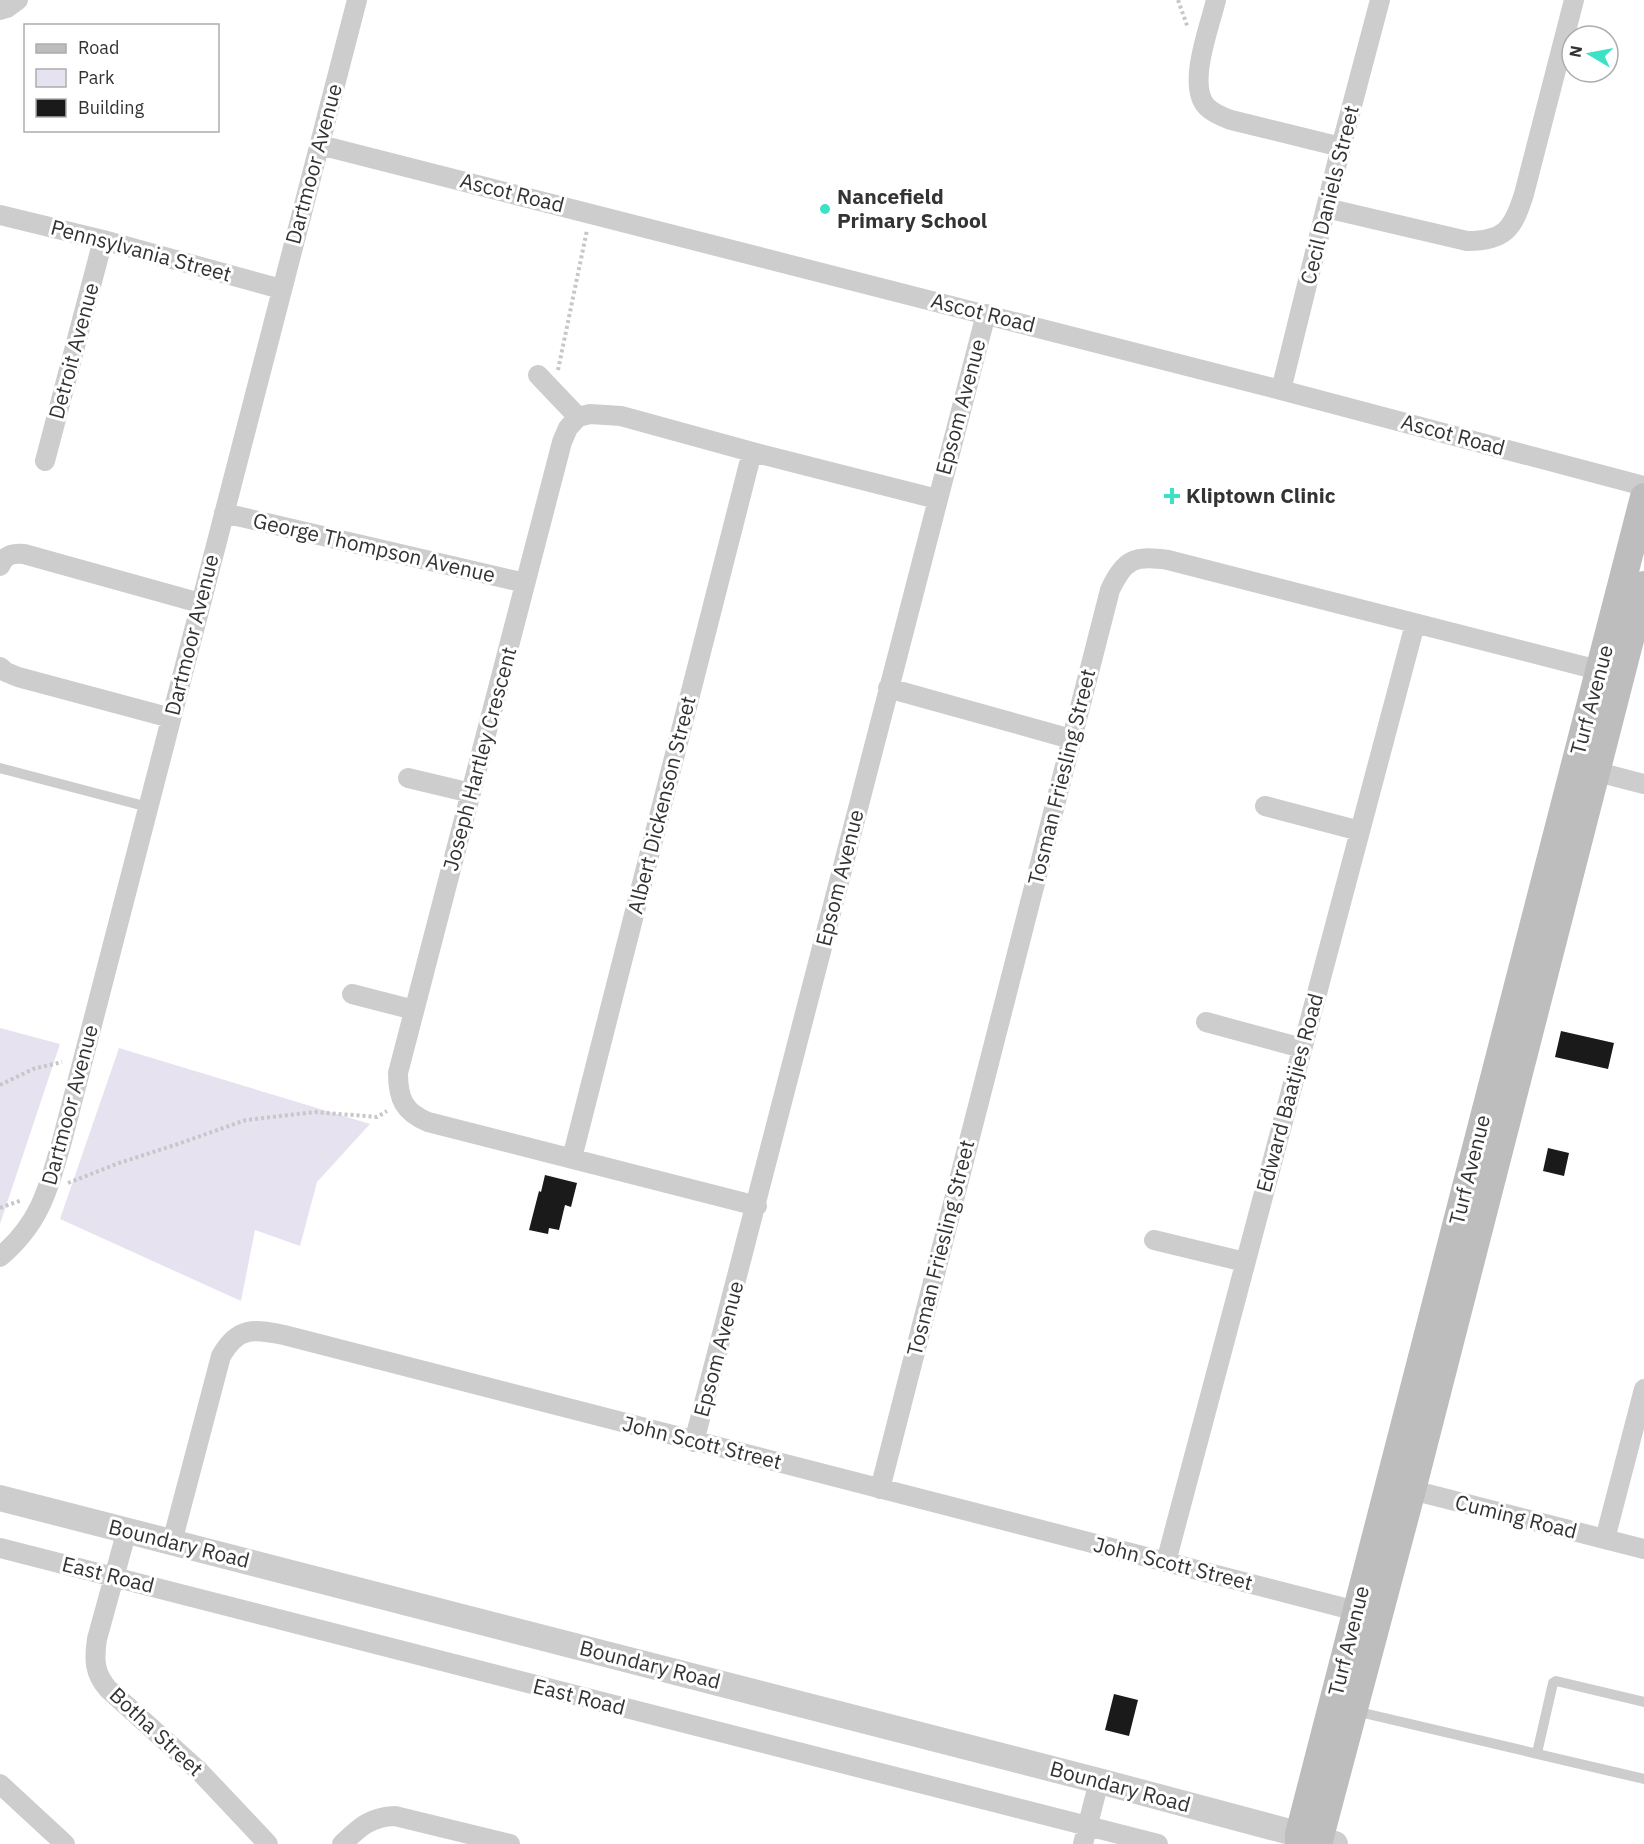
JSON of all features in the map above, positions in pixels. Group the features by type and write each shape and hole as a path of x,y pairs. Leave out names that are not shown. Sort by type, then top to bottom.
{"main road":[{"name":"Turf Avenue","path":"1314,1841 1400,1487 1610,673 1644,497"},
{"name":"Turf Avenue","path":"1610,673 1644,585"},
{"name":"Turf Avenue","path":"1314,1841 1354,1710 1368,1614"}],"street":[{"path":"0,10 18,0"},
{"name":"Dartmoor Avenue","path":"1,1257 32,1222 46,1192 62,1141 357,0"},
{"path":"1216,0 1197,83 1200,97 1206,106 1217,115 1231,120 1341,147"},
{"name":"Cecil Daniels Street","path":"1281,390 1380,0"},
{"path":"1326,208 1467,241 1485,241 1499,237 1519,210 1574,0"},
{"name":"Ascot Road","path":"320,145 986,314 1644,486"},
{"name":"Pennsylvania Street","path":"0,215 103,240 281,289"},
{"name":"Detroit Avenue","path":"45,461 103,240"},
{"name":"Epsom Avenue","path":"694,1442 757,1206 888,688 986,314"},
{"path":"538,375 578,417 590,414 621,416 937,499"},
{"name":"Joseph Hartley Crescent","path":"403,1103 398,1085 398,1073 414,1010 562,442 568,428 578,417"},
{"name":"Albert Dickenson Street","path":"572,1158 752,452"},
{"name":"George Thompson Avenue","path":"224,513 525,583"},
{"path":"0,566 9,554 24,554 200,603"},
{"name":"Tosman Friesling Street","path":"880,1489 1071,739 1110,590 1116,576 1126,565 1136,559 1149,557 1168,560 1610,673"},
{"name":"Edward Baatjies Road","path":"1166,1562 1415,624"},
{"path":"0,667 18,677 171,718"},
{"path":"888,688 1071,739"},
{"path":"1585,769 1644,784"},
{"path":"408,778 471,793"},
{"path":"1265,806 1360,831"},
{"path":"352,994 414,1010"},
{"path":"1206,1022 1302,1048"},
{"path":"403,1103 416,1117 428,1122 757,1206"},
{"path":"1154,1240 1245,1263"},
{"name":"John Scott Street","path":"172,1542 221,1356 226,1346 236,1336 246,1331 261,1330 1368,1614"},
{"path":"1605,1539 1644,1389"},
{"name":"Cuming Road","path":"1400,1487 1644,1550"},
{"name":"Boundary Road","path":"0,1498 1099,1781 1314,1841"},
{"name":"Botha Street","path":"127,1530 94,1655 100,1680 200,1772 268,1844"},
{"name":"East Road","path":"0,1548 1085,1836 1158,1844"},
{"path":"1085,1836 1099,1781"},
{"path":"0,1784 65,1844"},
{"path":"342,1844 371,1820 395,1816 510,1844"}],"lane":[{"path":"0,768 148,807"},
{"path":"1537,1753 1553,1683 1556,1681 1644,1702"},
{"path":"1354,1710 1644,1779"}],"path":[{"path":"553,391 588,226"},
{"path":"0,1085 33,1069 84,1057"},
{"path":"0,1208 119,1163 246,1120 315,1112 377,1117 403,1103"}],"green space":[{"path":"0,1028 60,1044 0,1224"},
{"path":"119,1048 370,1124 317,1182 300,1246 255,1230 241,1301 60,1219"}],"building":[{"path":"1561,1031 1614,1043 1608,1069 1555,1057"},
{"path":"1548,1148 1569,1153 1564,1176 1543,1171"},
{"path":"545,1175 577,1183 571,1207 565,1205 559,1230 549,1228 548,1234 529,1230"},
{"path":"1114,1694 1138,1700 1129,1736 1105,1730"}],"place":[{"name":"Nancefield Primary School","path":"825,209"},
{"name":"Kliptown Clinic","path":"1172,496"}]}
